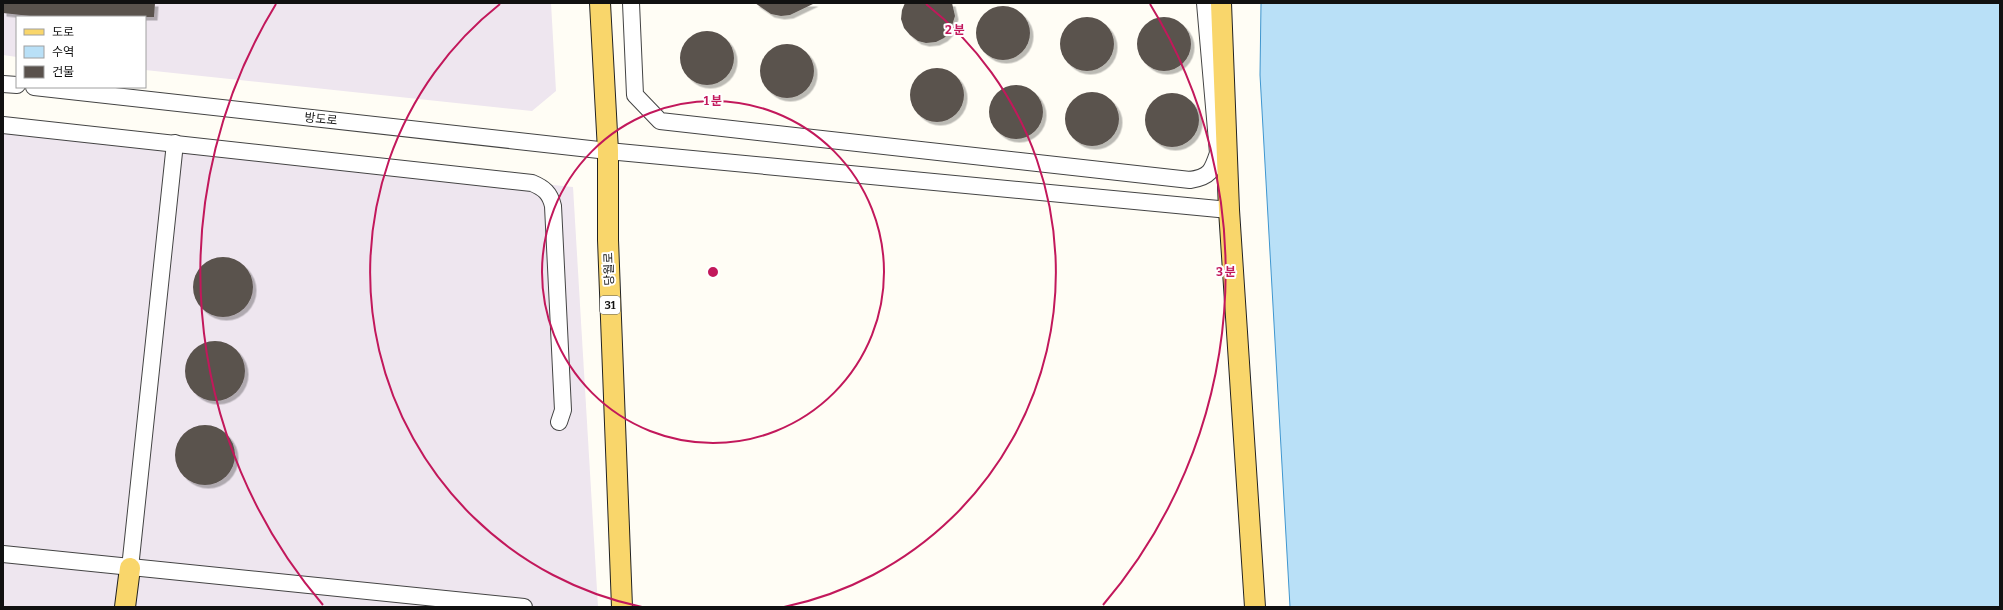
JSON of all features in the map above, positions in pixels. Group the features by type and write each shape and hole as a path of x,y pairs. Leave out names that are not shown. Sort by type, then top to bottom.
{"main road":[{"name":"당월로","path":"600,3 608,151 608,240 622,607"},
{"path":"1221,3 1229,210 1255,607"},
{"path":"125,607 130,568"}],"street":[{"path":"631,3 635,95 660,121 1190,180 1202,178 1213,169 1218,153 1204,3"},
{"path":"3,84 16,85"},
{"name":"방도로","path":"43,88 608,151 1229,210"},
{"path":"3,125 532,183 543,188 551,197 553,206 563,410 559,422"},
{"path":"130,568 175,143"},
{"path":"3,554 130,568 373,600 524,607"}],"shaded area":[{"path":"3,3 551,3 556,91 532,111 146,70 146,16 16,16 16,57 3,55"},
{"path":"3,130 573,187 598,607 3,607"}],"water":[{"path":"1261,3 2000,3 2000,607 1290,607 1260,75"}],"building":[{"path":"3,3 155,3 154,17 30,16 3,13"},
{"path":"755,3 815,3 790,15 781,16 771,14"},
{"path":"905,3 952,3 955,16 950,32 944,38 936,42 926,43 918,41 904,28 901,19 902,10"},
{"path":"1003,6 1013,8 1022,14 1028,23 1030,33 1028,43 1022,52 1013,58 1003,60 993,58 984,52 978,43 976,33 978,23 984,14 993,8"},
{"path":"1087,17 1097,19 1106,25 1112,34 1114,44 1112,54 1106,63 1097,69 1087,71 1077,69 1068,63 1062,54 1060,44 1062,34 1068,25 1077,19"},
{"path":"1164,17 1174,19 1183,25 1189,34 1191,44 1189,54 1183,63 1174,69 1164,71 1154,69 1145,63 1139,54 1137,44 1139,34 1145,25 1154,19"},
{"path":"707,31 717,33 726,39 732,48 734,58 732,68 726,77 717,83 707,85 697,83 688,77 682,68 680,58 682,48 688,39 697,33"},
{"path":"787,44 797,46 806,52 812,61 814,71 812,81 806,90 797,96 787,98 777,96 768,90 762,81 760,71 762,61 768,52 777,46"},
{"path":"937,68 947,70 956,76 962,85 964,95 962,105 956,114 947,120 937,122 927,120 918,114 912,105 910,95 912,85 918,76 927,70"},
{"path":"1016,85 1026,87 1035,93 1041,102 1043,112 1041,122 1035,131 1026,137 1016,139 1006,137 997,131 991,122 989,112 991,102 997,93 1006,87"},
{"path":"1092,92 1102,94 1111,100 1117,109 1119,119 1117,129 1111,138 1102,144 1092,146 1082,144 1073,138 1067,129 1065,119 1067,109 1073,100 1082,94"},
{"path":"1172,93 1182,95 1191,101 1197,110 1199,120 1197,130 1191,139 1182,145 1172,147 1162,145 1153,139 1147,130 1145,120 1147,110 1153,101 1162,95"},
{"path":"223,257 240,262 248,270 253,287 248,304 240,312 223,317 206,312 198,304 193,287 198,270 206,262"},
{"path":"215,341 232,346 240,354 245,371 240,388 232,396 215,401 198,396 190,388 185,371 190,354 198,346"},
{"path":"205,425 222,430 230,438 235,455 230,472 222,480 205,485 188,480 180,472 175,455 180,438 188,430"}]}
